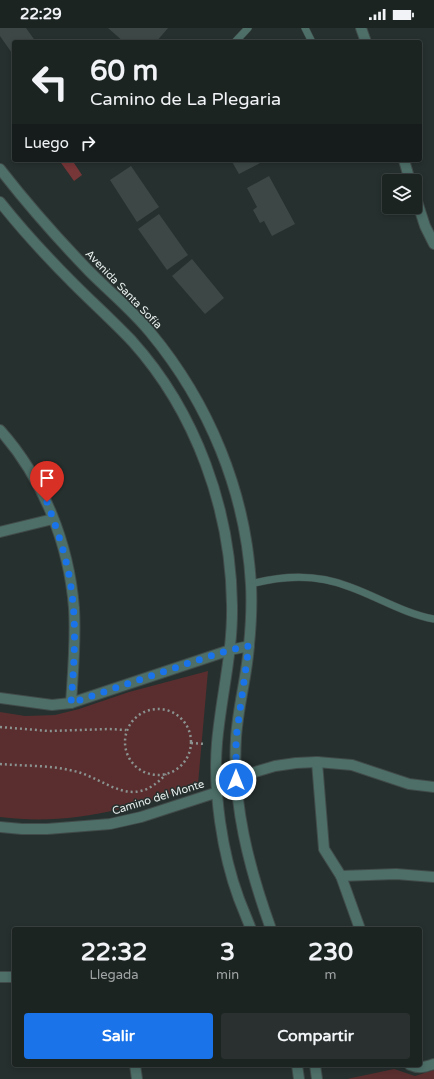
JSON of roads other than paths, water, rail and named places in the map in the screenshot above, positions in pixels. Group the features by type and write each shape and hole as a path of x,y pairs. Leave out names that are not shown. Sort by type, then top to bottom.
{"street":[{"path":"361,28 365,40"},
{"path":"405,162 408,174"},
{"name":"Avenida Santa Sofía","path":"0,169 52,232 128,307 169,356 202,408 215,436 236,494 248,554 251,584 249,646 236,738 236,780 239,810 247,853 270,927"},
{"path":"0,202 44,254 133,342 151,365 183,415 207,469 224,526 231,584 232,613 230,650 217,744 220,820 231,873 239,899 251,927"},
{"path":"421,214 434,244"},
{"path":"0,430 30,471 47,502 66,562 74,609 74,652 71,703"},
{"path":"0,532 53,519"},
{"path":"0,698 52,705 71,703 230,650 249,646"},
{"path":"317,762 324,849 341,876 359,927"},
{"name":"Camino del Monte","path":"0,827 47,829 110,824 140,817 218,792 236,780 275,766 296,763 317,762 352,765 409,784 434,787"},
{"path":"341,876 396,874 434,877"},
{"path":"0,977 12,977"},
{"path":"419,1067 424,1068 434,1064"},
{"path":"135,1067 137,1079"},
{"path":"297,1067 300,1079"},
{"path":"314,1067 317,1079"}],"lane":[{"path":"237,40 248,28"},
{"path":"306,28 311,40"},
{"path":"251,584 284,578 318,578 350,587 390,605 434,619"}]}
